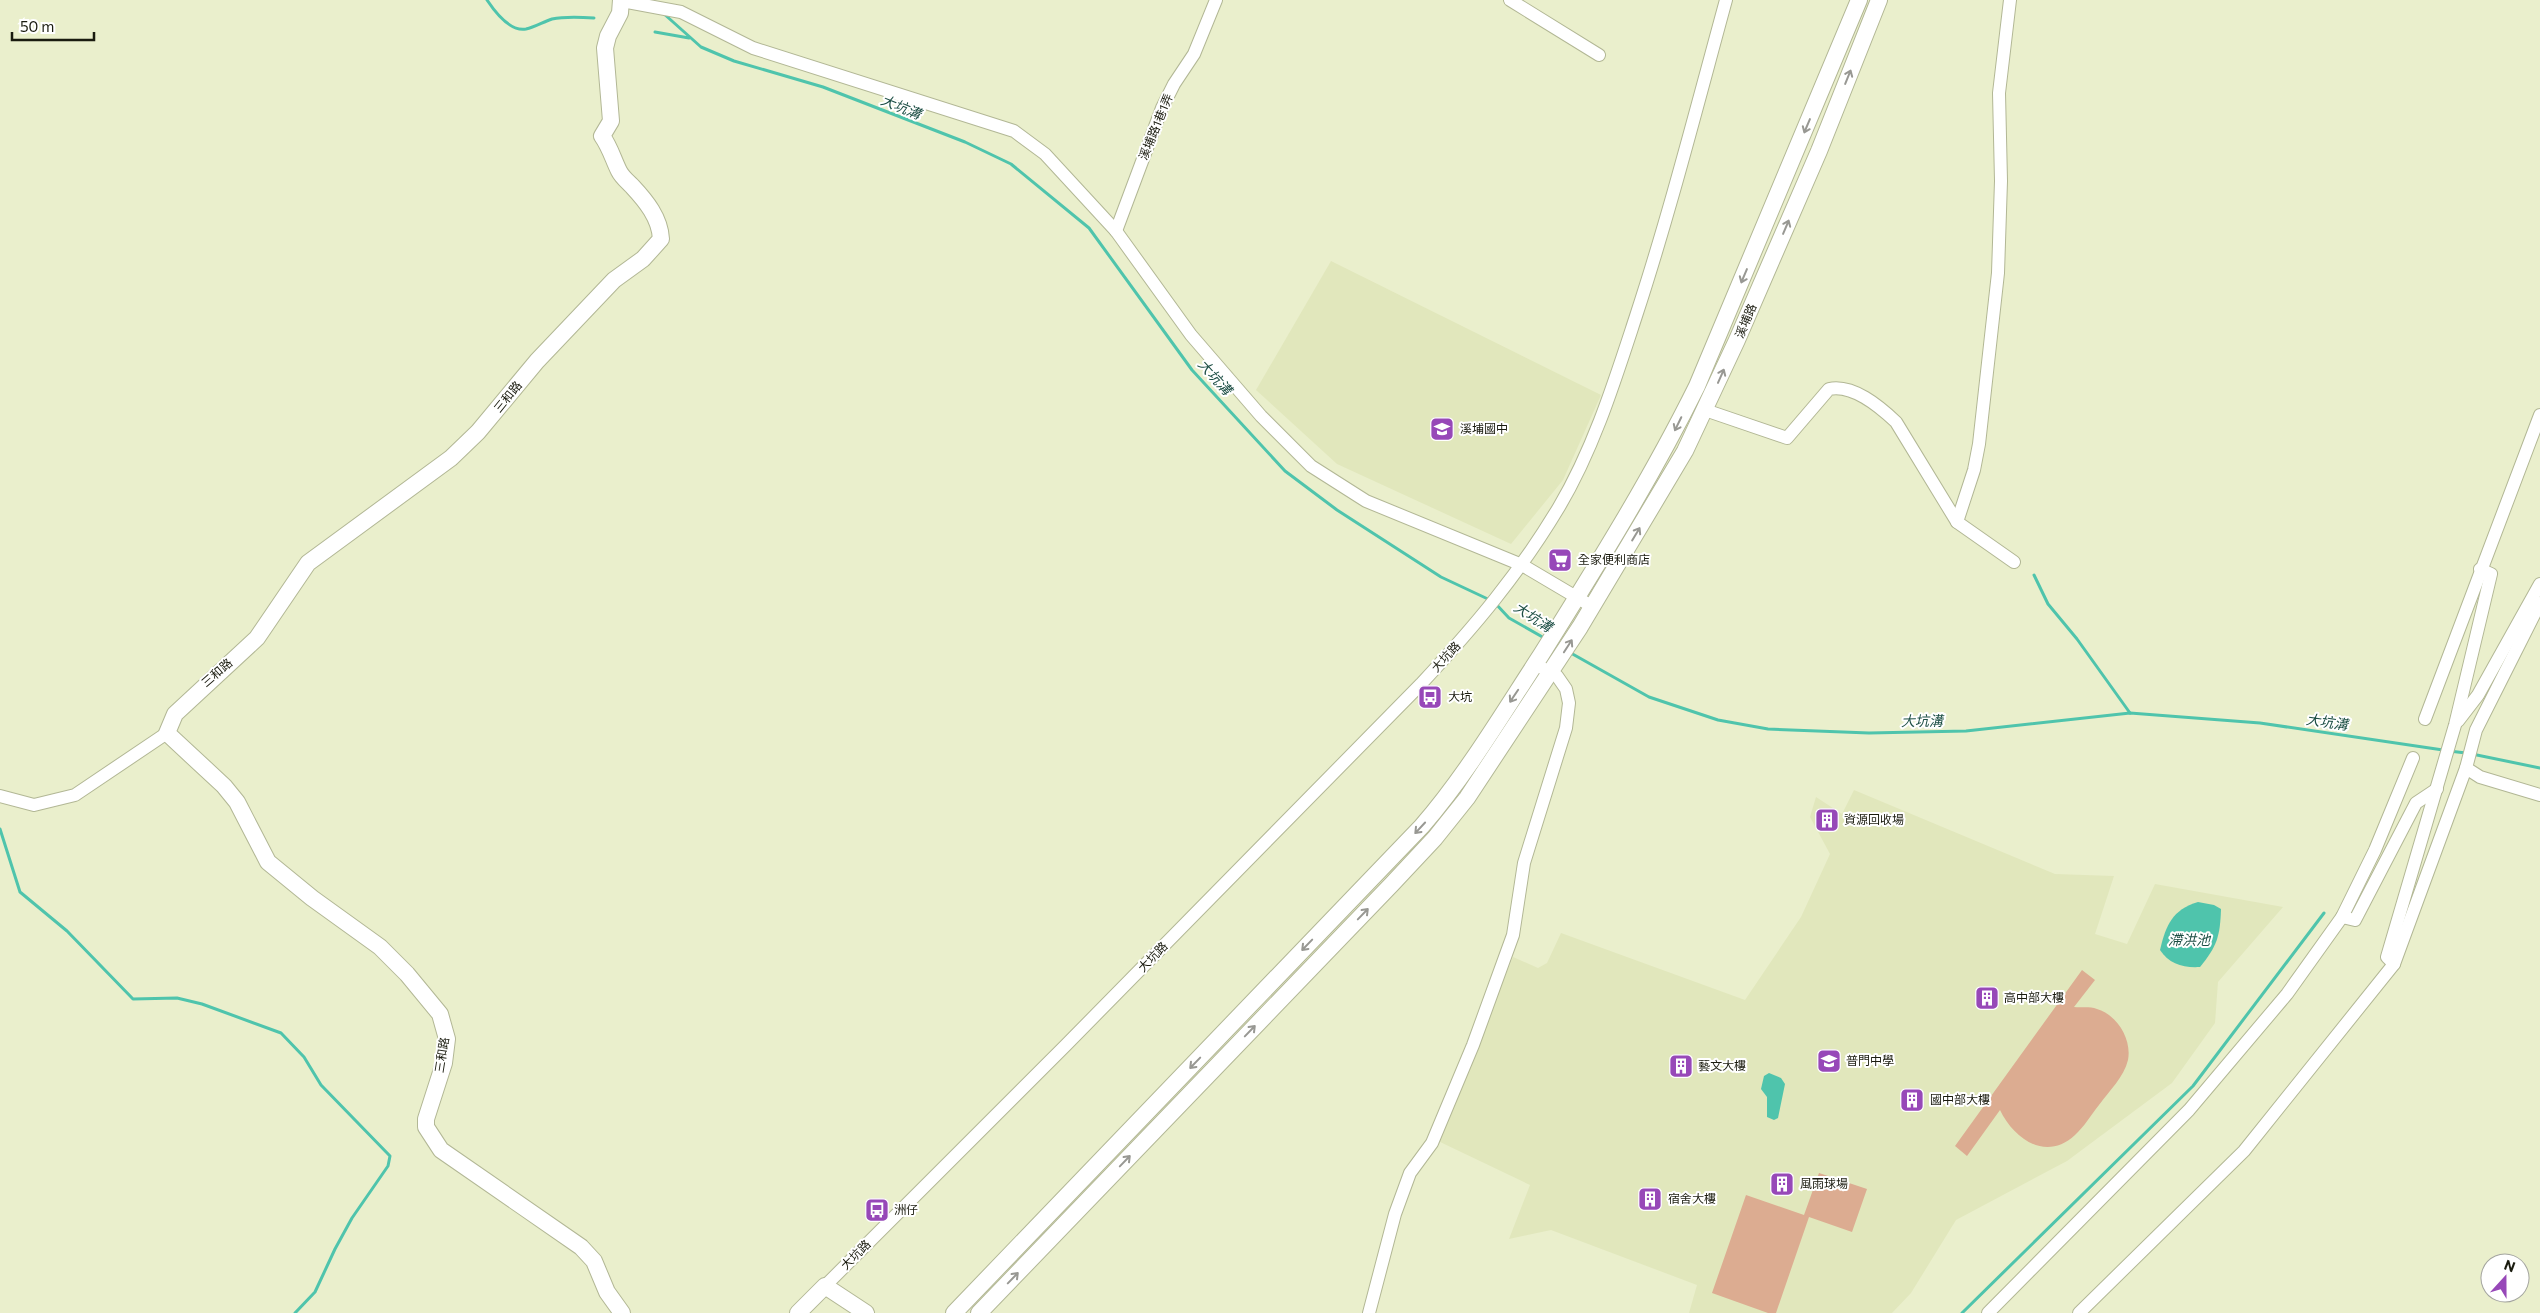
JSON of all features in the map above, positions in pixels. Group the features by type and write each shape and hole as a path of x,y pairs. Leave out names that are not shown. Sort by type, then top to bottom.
{"main road":[{"name":"溪埔路","path":"1538,659 1566,616 1670,440 1697,386 1859,0"},
{"name":"溪埔路","path":"1553,669 1593,606 1685,451 1705,410 1819,150 1879,0"},
{"name":"三和路","path":"622,1313 607,1292 594,1261 581,1247 441,1150 430,1134 426,1119 444,1063 447,1039 440,1014 407,974 380,947 312,898 268,862 237,802 224,786 167,732 175,714 181,707 257,638 308,563 451,458 478,432 537,361 614,280 642,259 661,239 660,228 655,215 620,173 602,136 611,121 606,48 608,36 627,2"},
{"path":"954,1313 1422,826 1454,788 1538,659"},
{"path":"979,1313 1435,838 1467,798 1553,669"},
{"path":"825,1286 866,1313"},
{"name":"大坑路","path":"798,1313 825,1286"}],"street":[{"name":"溪埔路1巷1弄","path":"1116,231 1162,108 1174,84 1194,54 1216,0"},
{"path":"1510,0 1599,55"},
{"path":"1522,565 1560,505 1597,427 1619,368 1646,285 1726,0"},
{"path":"1957,522 1974,470 1979,444 1998,273 2001,181 1999,93 2010,0"},
{"path":"627,2 681,12 753,48 1014,131 1045,154 1116,231 1191,335 1261,416 1311,466 1366,501 1522,565 1593,606"},
{"path":"1705,410 1787,438 1829,390 1838,387 1854,392 1882,409 1896,422 1957,522 2014,562"},
{"path":"2425,719 2480,569 2540,415"},
{"name":"大坑路","path":"825,1286 1066,1045 1477,624 1522,565"},
{"path":"2394,964 2387,957 2455,725 2491,574 2480,569"},
{"path":"2455,725 2478,695 2540,584"},
{"path":"2079,1313 2244,1151 2394,964 2466,768 2476,730 2540,603"},
{"path":"1369,1313 1388,1240 1410,1173 1432,1143 1473,1045 1513,935 1524,863 1566,728 1570,702 1566,688 1553,669 1538,659"},
{"name":"三和路","path":"0,796 34,805 75,795 167,732"},
{"path":"1988,1313 2189,1110 2287,994 2342,917 2376,850 2413,758"},
{"path":"2466,768 2480,776 2540,795"},
{"path":"2342,917 2354,920 2416,803 2437,789"}],"shaded area":[{"name":"溪埔國中","path":"1331,261 1601,395 1563,480 1511,544 1337,464 1256,390"},
{"name":"普門中學","path":"1854,790 2055,874 2114,876 2095,934 2127,944 2155,884 2283,907 2218,982 2215,1023 2172,1083 2067,1161 1956,1220 1911,1293 1892,1313 1689,1313 1697,1285 1551,1230 1509,1239 1530,1185 1438,1141 1513,957 1538,968 1547,963 1561,933 1745,1000 1801,917 1830,854 1810,817 1816,797 1842,814"},
{"path":"2082,970 2095,980 2074,1007 2097,1009 2104,1012 2117,1022 2122,1029 2129,1052 2126,1066 2120,1078 2075,1135 2064,1143 2053,1147 2042,1147 2032,1144 2014,1130 2000,1110 1967,1156 1955,1146"},
{"path":"1819,1173 1867,1189 1852,1232 1809,1217 1776,1313 1768,1313 1712,1293 1746,1195 1804,1215"}],"water":[{"name":"滯洪池","path":"2198,902 2214,905 2221,909 2220,927 2214,947 2200,967 2182,966 2172,962 2160,950 2168,926 2176,914 2189,905"},
{"path":"1769,1073 1781,1078 1785,1084 1778,1118 1774,1120 1767,1117 1767,1097 1761,1089 1764,1076"}],"waterway":[{"path":"487,0 504,20 520,29 526,29 557,18 594,18"},
{"name":"大坑溝","path":"663,13 701,47 734,61 823,87 965,142 1011,164 1089,228 1192,370 1285,471 1337,510 1441,577 1490,600"},
{"path":"655,32 689,38"},
{"path":"2034,575 2048,604 2077,639 2130,713"},
{"name":"大坑溝","path":"1495,603 1509,618 1546,639"},
{"name":"大坑溝","path":"1569,652 1649,697 1718,720 1768,729 1869,733 1966,731 2130,713 2260,723 2443,750"},
{"name":"大坑溝","path":"2449,751 2466,753"},
{"name":"大坑溝","path":"2472,754 2540,768"},
{"path":"0,829 20,892 67,931 133,999 177,998 202,1004 281,1033 304,1057 321,1085 390,1156 388,1166 352,1218 315,1292 295,1313"},
{"path":"1962,1313 2193,1086 2324,913"}],"place":[{"name":"溪埔國中","path":"1442,429"},
{"name":"全家便利商店","path":"1560,560"},
{"name":"大坑","path":"1430,697"},
{"name":"資源回收場","path":"1827,820"},
{"name":"高中部大樓","path":"1987,998"},
{"name":"普門中學","path":"1829,1061"},
{"name":"藝文大樓","path":"1681,1066"},
{"name":"國中部大樓","path":"1912,1100"},
{"name":"風雨球場","path":"1782,1184"},
{"name":"宿舍大樓","path":"1650,1199"},
{"name":"洲仔","path":"877,1210"}]}
